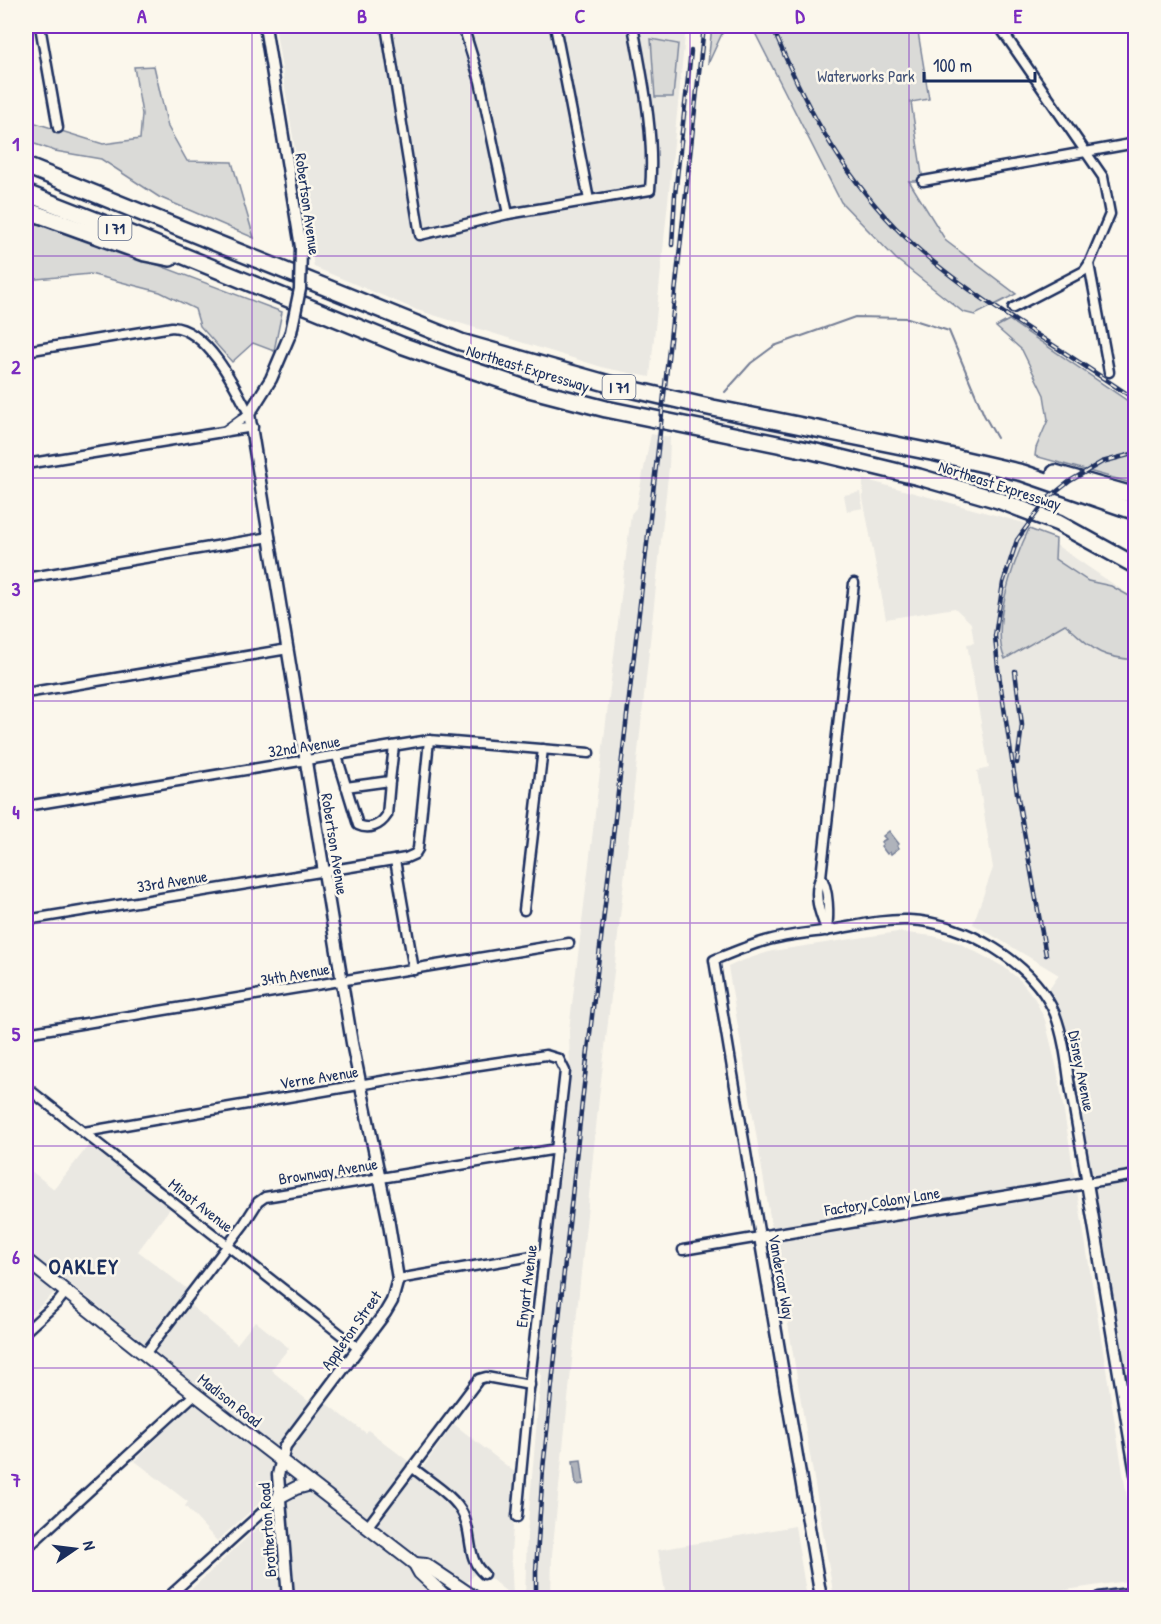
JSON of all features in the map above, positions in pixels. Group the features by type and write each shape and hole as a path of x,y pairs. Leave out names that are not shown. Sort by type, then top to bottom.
{"highway":[{"name":"Northeast Expressway","path":"26,166 461,342 554,369 669,398 1023,473 1136,512"},
{"name":"Northeast Expressway","path":"26,193 401,345 525,388 606,409 812,451 919,477 998,500 1058,523 1136,566"},
{"path":"26,210 145,253 204,266"},
{"path":"994,466 1056,473 1136,496"}],"main road":[{"name":"Madison Road","path":"26,1260 195,1394 368,1526 415,1564 420,1573 447,1599"},
{"path":"279,1497 296,1488 311,1484"},
{"name":"Madison Road","path":"415,1564 426,1565 475,1599"}],"street":[{"path":"40,26 58,128"},
{"name":"Robertson Avenue","path":"249,414 271,379 291,332 300,289 301,247 265,26"},
{"path":"386,26 420,235 508,214 650,190 652,159 644,85 633,26"},
{"path":"464,26 480,81 508,214"},
{"path":"555,26 589,200"},
{"path":"999,26 1103,177 1110,208 1109,219 1084,271 1013,308"},
{"path":"923,181 1136,143"},
{"path":"1089,264 1109,372"},
{"name":"Robertson Avenue","path":"26,351 178,327 193,334 214,356 226,372 249,414 253,427 360,1086 388,1218 398,1279"},
{"path":"228,430 249,414"},
{"path":"26,465 253,427"},
{"path":"26,578 270,537"},
{"path":"827,931 820,917 817,884 821,877 854,583"},
{"path":"26,693 288,649"},
{"path":"414,970 395,860 415,854 418,849 429,740"},
{"name":"32nd Avenue","path":"26,806 429,740 589,753"},
{"path":"337,756 358,825 371,828 381,823 387,815 394,746"},
{"path":"524,910 543,749"},
{"path":"346,787 390,781"},
{"name":"33rd Avenue","path":"26,920 395,860"},
{"name":"Disney Avenue","path":"714,960 767,940 889,920 924,922 969,935 1002,953 1035,981 1055,1013 1060,1029 1136,1474"},
{"name":"34th Avenue","path":"26,1034 569,943"},
{"name":"Vandercar Way","path":"714,960 821,1599"},
{"name":"Verne Avenue","path":"84,1132 446,1070 546,1056 559,1059"},
{"name":"Enyart Avenue","path":"517,1517 565,1071 559,1059"},
{"name":"Minot Avenue","path":"26,1087 358,1348"},
{"name":"Brownway Avenue","path":"145,1354 258,1202 265,1197 556,1149"},
{"path":"1087,1183 1136,1175"},
{"name":"Factory Colony Lane","path":"683,1250 1087,1183"},
{"name":"Appleton Street","path":"281,1460 285,1446 392,1300 398,1279 544,1254"},
{"path":"26,1331 66,1292"},
{"path":"368,1526 479,1379 486,1377 530,1386"},
{"path":"26,1549 195,1394"},
{"name":"Brotherton Road","path":"281,1460 278,1475 279,1497 288,1599"},
{"path":"412,1467 459,1507 467,1523 474,1564 483,1575"},
{"path":"170,1597 279,1497"},
{"path":"1099,1599 1136,1593"}],"shaded area":[{"path":"275,26 686,26 650,377 605,368 417,310 314,267"},
{"path":"651,434 670,437 669,467 599,1098 552,1555 551,1598 525,1598 527,1534 541,1374 536,1369 570,1075 569,1030 631,514 636,508"},
{"path":"863,479 1024,523 1135,599 1135,1474 1062,1037 1045,995 1059,975 973,924 993,868 977,771 989,768 967,644 974,643 971,623 955,608 886,619 863,498"},
{"path":"860,492 863,508 847,511 844,495"},
{"path":"889,831 899,844 897,846 899,848 887,854 881,842 886,839 883,836"},
{"path":"898,932 933,936 959,943 1004,967 1021,981 1035,999 1045,1020 1057,1069 1135,1546 1134,1580 1012,1598 834,1598 728,967 772,951"},
{"path":"93,1140 174,1203 138,1251 191,1292 184,1300 237,1344 255,1321 289,1348 271,1370 314,1406 320,1399 366,1433 368,1430 413,1465 460,1513 477,1571 469,1581 437,1590 430,1598 182,1598 271,1515 269,1495 217,1541 185,1506 188,1502 135,1461 204,1391 67,1281 26,1319 26,1167 54,1189"},
{"path":"454,1424 517,1474 511,1553 513,1597 486,1575 478,1564 470,1521 461,1504 421,1470"},
{"path":"581,1460 584,1484 576,1485 573,1461"},
{"path":"795,1526 807,1598 666,1598 658,1550"}],"green space":[{"path":"712,26 728,26 725,27 708,64"},
{"name":"Waterworks Park","path":"750,26 917,26 929,99 911,102 923,181 909,181 946,241 1016,294 975,315 963,312 896,259 841,202"},
{"path":"651,39 678,44 673,97 655,97"},
{"path":"154,66 168,127 187,161 232,162 254,238 159,197 101,159 55,151 26,141 26,120 103,144 140,139 142,114 134,67"},
{"path":"26,218 63,229 282,312 274,351 253,343 232,362 200,326 195,309 160,292 90,274 26,280"},
{"path":"1009,320 1135,406 1135,484 1035,456 1048,420 1044,395 1022,350 996,327"},
{"path":"1029,529 1056,539 1055,559 1088,581 1111,586 1135,599 1135,660 1103,654 1065,624 1005,659 1000,630 1002,612 1011,575"}],"waterway":[{"path":"725,392 751,363 774,346 855,317 908,318 949,331 984,415 997,438"}],"railway":[{"path":"536,1598 543,1469 582,1102 660,432 704,26"},
{"path":"772,26 796,81 823,132 856,181 895,227 925,255 974,292 1136,400"},
{"path":"672,245 675,195 691,51"},
{"path":"1046,955 1017,793 998,668 995,636 1003,583 1017,540 1046,500 1070,481 1102,462 1136,453"},
{"path":"1015,671 1022,725 1017,763"}],"district":[{"name":"OAKLEY","path":"84,1266"}]}
